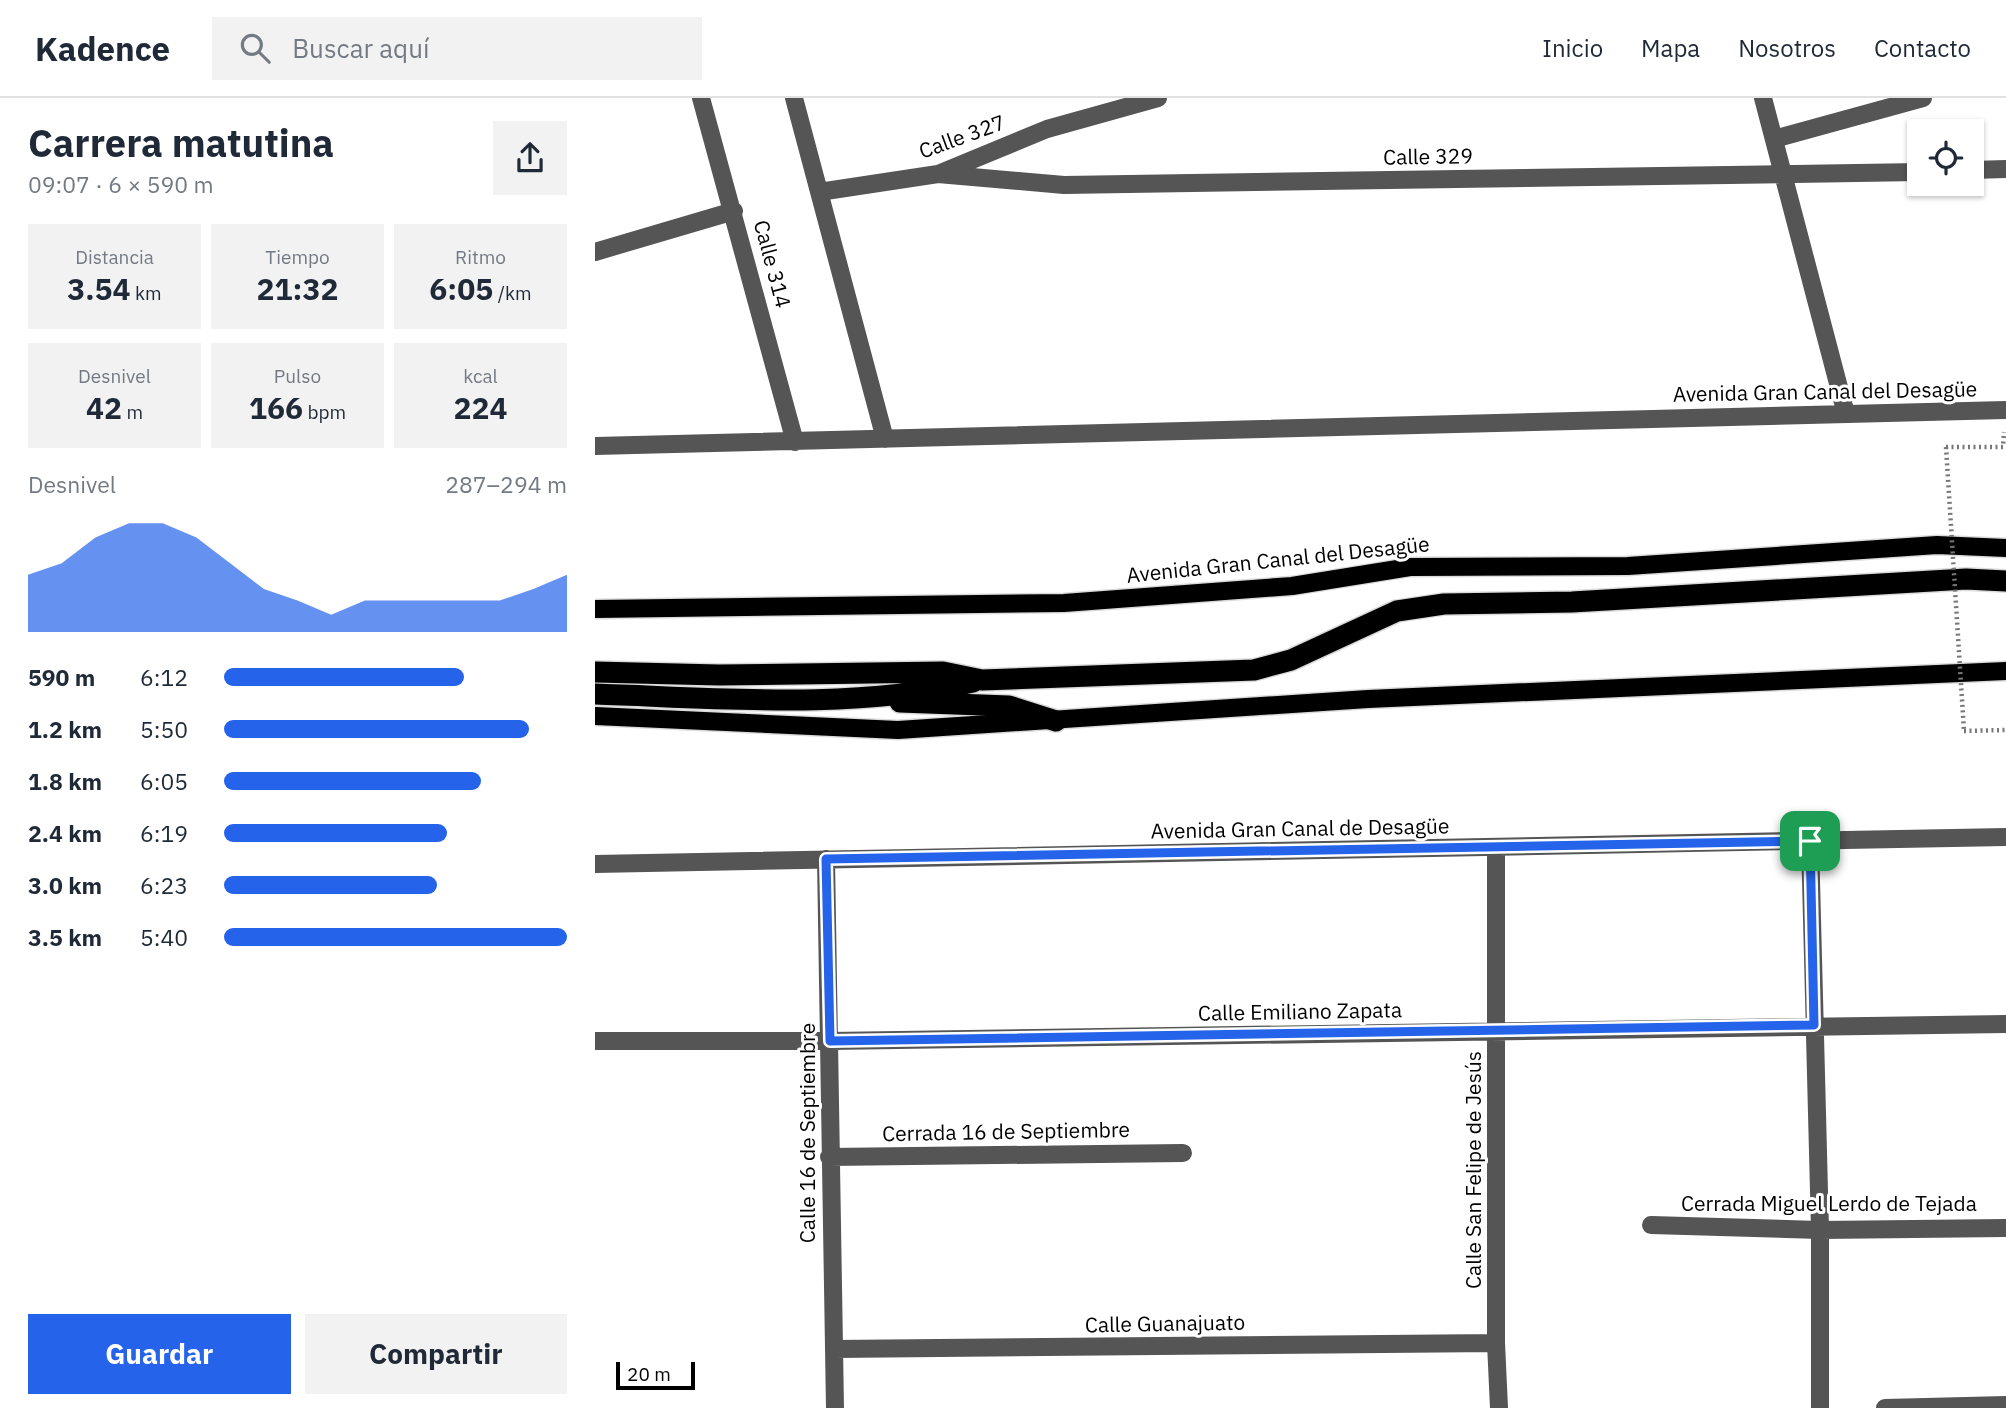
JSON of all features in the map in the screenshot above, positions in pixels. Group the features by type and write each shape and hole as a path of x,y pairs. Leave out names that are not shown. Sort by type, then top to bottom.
{"highway":[{"path":"595,694 696,699 871,696 947,688 982,680 1254,670 1291,660 1397,611 1444,604 1572,602 1966,579 2006,581"},
{"path":"595,672 943,672 982,680"},
{"path":"668,673 696,699"},
{"path":"871,696 910,704 1009,706 1056,721"}],"main road":[{"name":"Avenida Gran Canal del Desagüe","path":"595,609 1064,603 1292,586 1409,567 1627,566 1937,545 2006,548"},
{"path":"595,716 898,730 1368,699 2006,671"}],"street":[{"name":"Calle 314","path":"701,98 795,442"},
{"path":"794,98 885,439"},
{"name":"Calle 327","path":"819,192 938,174 1047,129 1158,98"},
{"path":"1763,98 1846,414"},
{"path":"1775,139 1923,98"},
{"path":"1984,170 2006,169"},
{"name":"Calle 329","path":"938,174 1064,185 1907,172"},
{"path":"595,252 734,211"},
{"name":"Avenida Gran Canal del Desagüe","path":"595,446 2005,410"},
{"name":"Avenida Gran Canal de Desagüe","path":"595,864 1496,849 2006,837"},
{"path":"1810,841 1820,1230 1820,1408"},
{"name":"Calle San Felipe de Jesús","path":"1496,849 1496,1343 1499,1408"},
{"name":"Calle 16 de Septiembre","path":"826,859 835,1408"},
{"name":"Calle Emiliano Zapata","path":"595,1041 830,1041 2006,1024"},
{"name":"Cerrada 16 de Septiembre","path":"829,1157 1183,1153"},
{"name":"Cerrada Miguel Lerdo de Tejada","path":"1651,1225 1820,1230 2006,1228"},
{"name":"Calle Guanajuato","path":"834,1349 1496,1343"},
{"path":"1885,1408 2006,1405"}],"path":[{"path":"2005,410 2003,447 1946,447 1964,731 2006,730"}],"route":[{"path":"1810,841 1814,1025 830,1041 826,859 1496,849 1810,841"}]}
